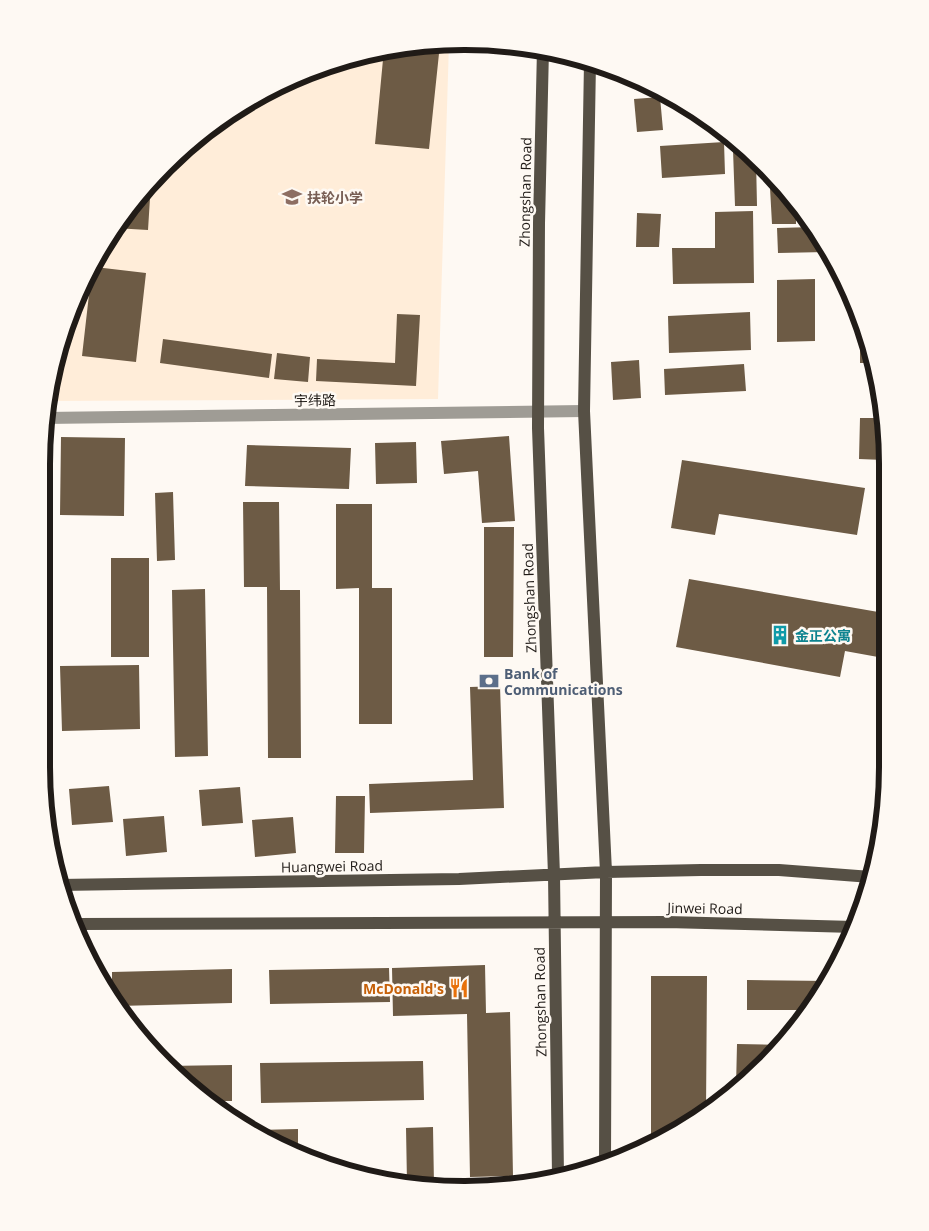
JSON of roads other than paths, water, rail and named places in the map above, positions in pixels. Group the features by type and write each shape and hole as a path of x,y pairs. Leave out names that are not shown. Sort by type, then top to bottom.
{"main road":[{"name":"Zhongshan Road","path":"543,58 539,223 538,438 554,875 558,1170"},
{"path":"590,69 584,411 606,872 605,1156"},
{"path":"606,872 746,869 864,876"},
{"name":"Huangwei Road","path":"67,885 459,880 606,872"},
{"path":"82,924 554,922"},
{"name":"Jinwei Road","path":"554,922 667,922 846,927"}],"street":[{"name":"宇纬路","path":"53,418 584,411"}],"place":[{"name":"扶轮小学","path":"292,197"},
{"name":"金正公寓","path":"780,635"},
{"name":"Bank of Communications","path":"489,681"},
{"name":"McDonald's","path":"459,988"}]}
